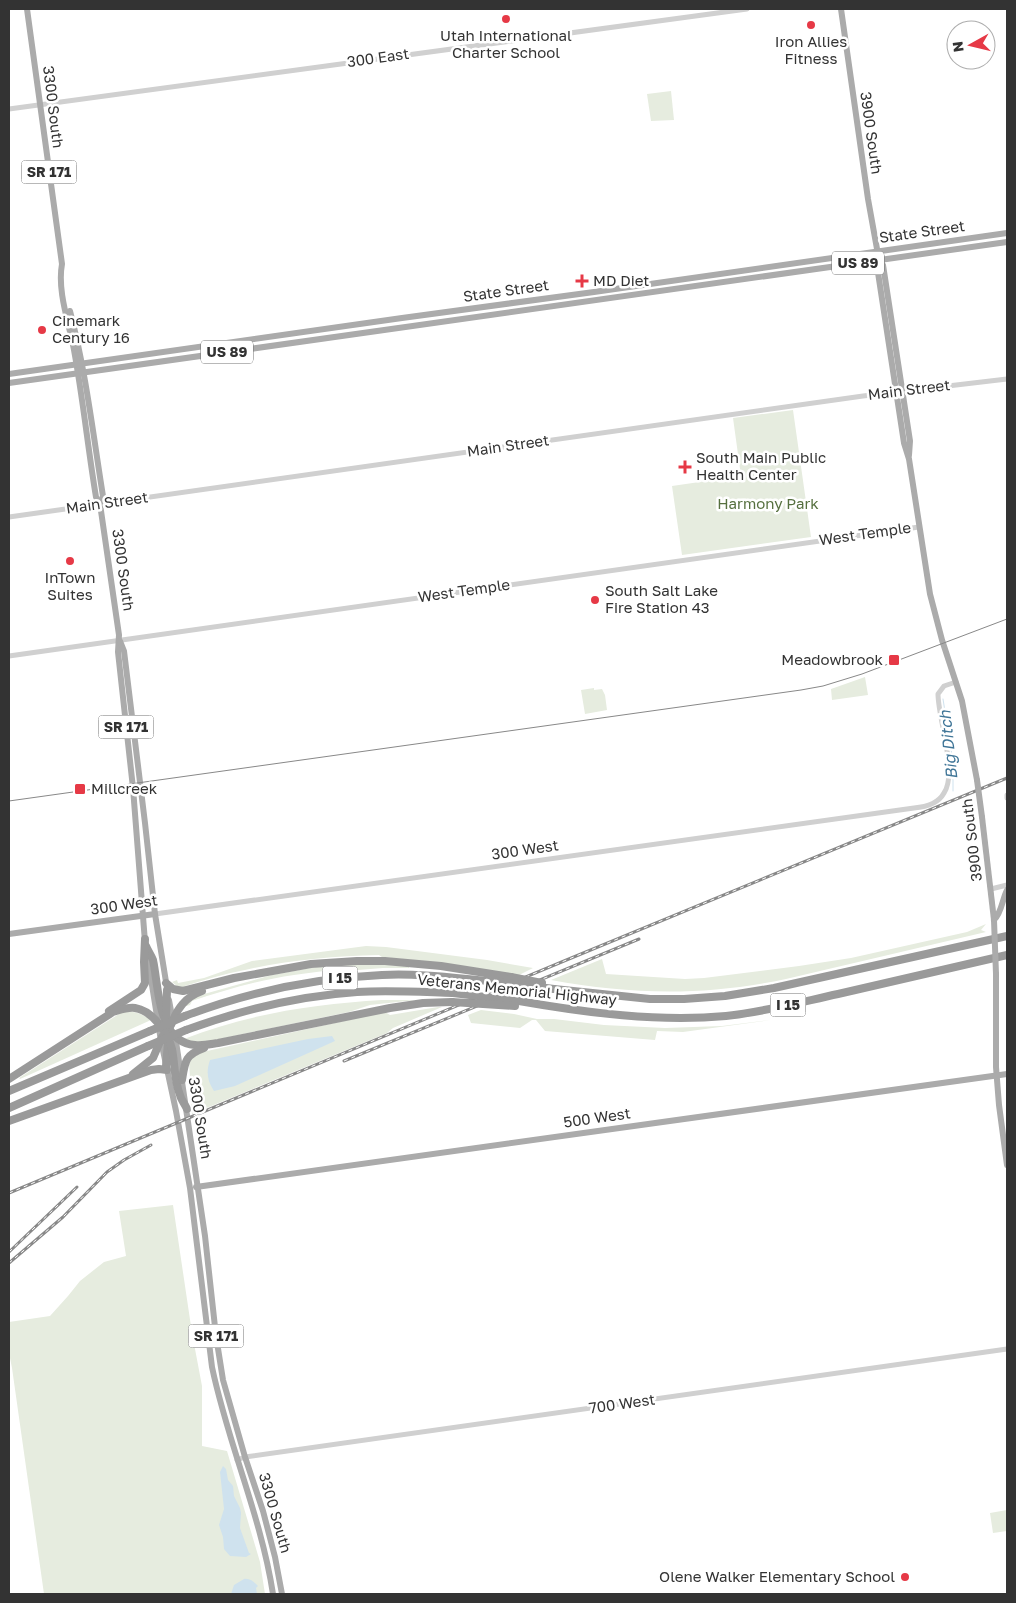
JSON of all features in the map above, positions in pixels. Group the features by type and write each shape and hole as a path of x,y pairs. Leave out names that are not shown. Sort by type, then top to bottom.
{"highway":[{"name":"Veterans Memorial Highway","path":"9,1091 150,1030 220,1003 260,992 343,978 403,975 554,987 574,992 650,999 684,1000 774,988 1007,936"},
{"path":"88,1028 117,1005 141,990 145,983 145,943"},
{"path":"145,943 152,958 161,1009 173,1054 179,1094 187,1109"},
{"name":"Veterans Memorial Highway","path":"9,1108 186,1030 255,1008 305,998 384,991 453,993 517,1004 654,1017 728,1016 778,1007 1007,955"},
{"path":"9,1121 151,1070 166,1068 166,987 183,991 234,978 325,962 385,961 441,966 511,977 554,987"},
{"path":"128,1078 151,1060 182,1004 192,995 266,972"},
{"path":"9,1079 112,1012 125,1008 136,1008 149,1015 186,1043 195,1046 424,1003 517,1004"},
{"path":"182,1080 188,1056 218,1043"}],"main road":[{"name":"3300 South","path":"27,9 62,264 61,268 103,496 100,504 120,639 124,651 155,914 166,987"},
{"name":"3900 South","path":"841,9 868,199 879,260 883,265 900,391 910,441 909,459 930,594 967,721 977,780 994,920 997,1076 1007,1165"},
{"name":"State Street","path":"9,374 1007,233"},
{"name":"State Street","path":"9,383 1007,242"},
{"name":"3300 South","path":"120,639 118,652 135,816 145,943"},
{"path":"135,816 138,817 146,831"},
{"path":"994,920 1000,910 1007,890"},
{"name":"300 West","path":"9,934 155,914"},
{"name":"3300 South","path":"167,1030 182,1080 187,1109 226,1393 260,1500 275,1557 282,1594"},
{"name":"3300 South","path":"166,1068 190,1188 212,1367 237,1460 255,1513 267,1560 273,1594"},
{"name":"500 West","path":"190,1188 1007,1074"}],"street":[{"name":"300 East","path":"9,108 747,9"},
{"name":"Main Street","path":"9,517 900,391 1007,379"},
{"name":"West Temple","path":"9,656 919,526"},
{"name":"300 West","path":"155,914 921,808 939,800 945,792 948,781 947,754 938,697 944,686 956,682"},
{"path":"991,889 1007,885"},
{"name":"700 West","path":"237,1460 245,1457 1007,1349"}],"green space":[{"path":"671,91 674,120 651,121 647,94"},
{"name":"Harmony Park","path":"793,410 811,537 682,555 672,486 741,476 733,418"},
{"path":"865,677 868,695 832,700 831,689"},
{"path":"594,688 594,690 602,689 605,695 607,710 585,714 581,690"},
{"path":"986,924 981,930 986,932 756,985 698,991 640,991 611,989 551,980 602,959 606,974 685,979 799,966 851,958 967,932"},
{"path":"366,946 487,960 533,968 519,975 444,963 382,957 379,955 311,959 278,964 229,973 185,986 186,988 177,986 172,982 177,980 178,983 204,978 252,961"},
{"path":"368,964 409,966 409,968 333,972 332,970 281,977 217,993 192,1001 190,1005 183,1007 197,996 272,975 322,966"},
{"path":"382,1000 416,1000 370,1005 349,1012 205,1042 196,1043 184,1039 232,1023 282,1012 332,1004"},
{"path":"442,1007 393,1028 387,1033 192,1114 189,1061 198,1053 385,1012 390,1015"},
{"path":"481,1010 537,1019 665,1028 722,1026 771,1020 683,1032 657,1031 655,1040 545,1031 536,1020 532,1020 520,1028 471,1023 468,1015"},
{"path":"122,1012 137,1013 151,1020 19,1078"},
{"path":"173,1205 202,1386 202,1446 227,1451 260,1562 265,1594 44,1594 9,1353 9,1322 50,1316 80,1281 104,1262 126,1256 119,1211"},
{"path":"1007,1510 1007,1531 993,1533 990,1513"}],"water":[{"path":"332,1036 335,1041 235,1086 214,1091 210,1083 208,1068 210,1060 308,1039"},
{"path":"223,1466 226,1469 228,1480 233,1486 234,1496 240,1508 240,1528 251,1554 246,1557 230,1556 224,1549 219,1525 224,1509 220,1472"},
{"path":"244,1579 250,1580 258,1586 256,1588 257,1594 231,1594 234,1585"}],"waterway":[{"name":"Big Ditch","path":"943,699 953,762 953,791"}],"tram line":[{"path":"9,801 823,686 862,674 1007,619"}],"railway":[{"path":"9,1193 1007,778"},
{"path":"344,1061 639,939"},
{"path":"9,1263 63,1217 107,1172 151,1145"},
{"path":"9,1252 77,1187"}],"place":[{"name":"Utah International Charter School","path":"506,19"},
{"name":"Iron Allies Fitness","path":"811,25"},
{"name":"MD Diet","path":"582,281"},
{"name":"Cinemark Century 16","path":"42,330"},
{"name":"South Main Public Health Center","path":"685,467"},
{"name":"InTown Suites","path":"70,561"},
{"name":"South Salt Lake Fire Station 43","path":"595,600"},
{"name":"Meadowbrook","path":"894,660"},
{"name":"Millcreek","path":"80,789"},
{"name":"Olene Walker Elementary School","path":"905,1577"}]}
